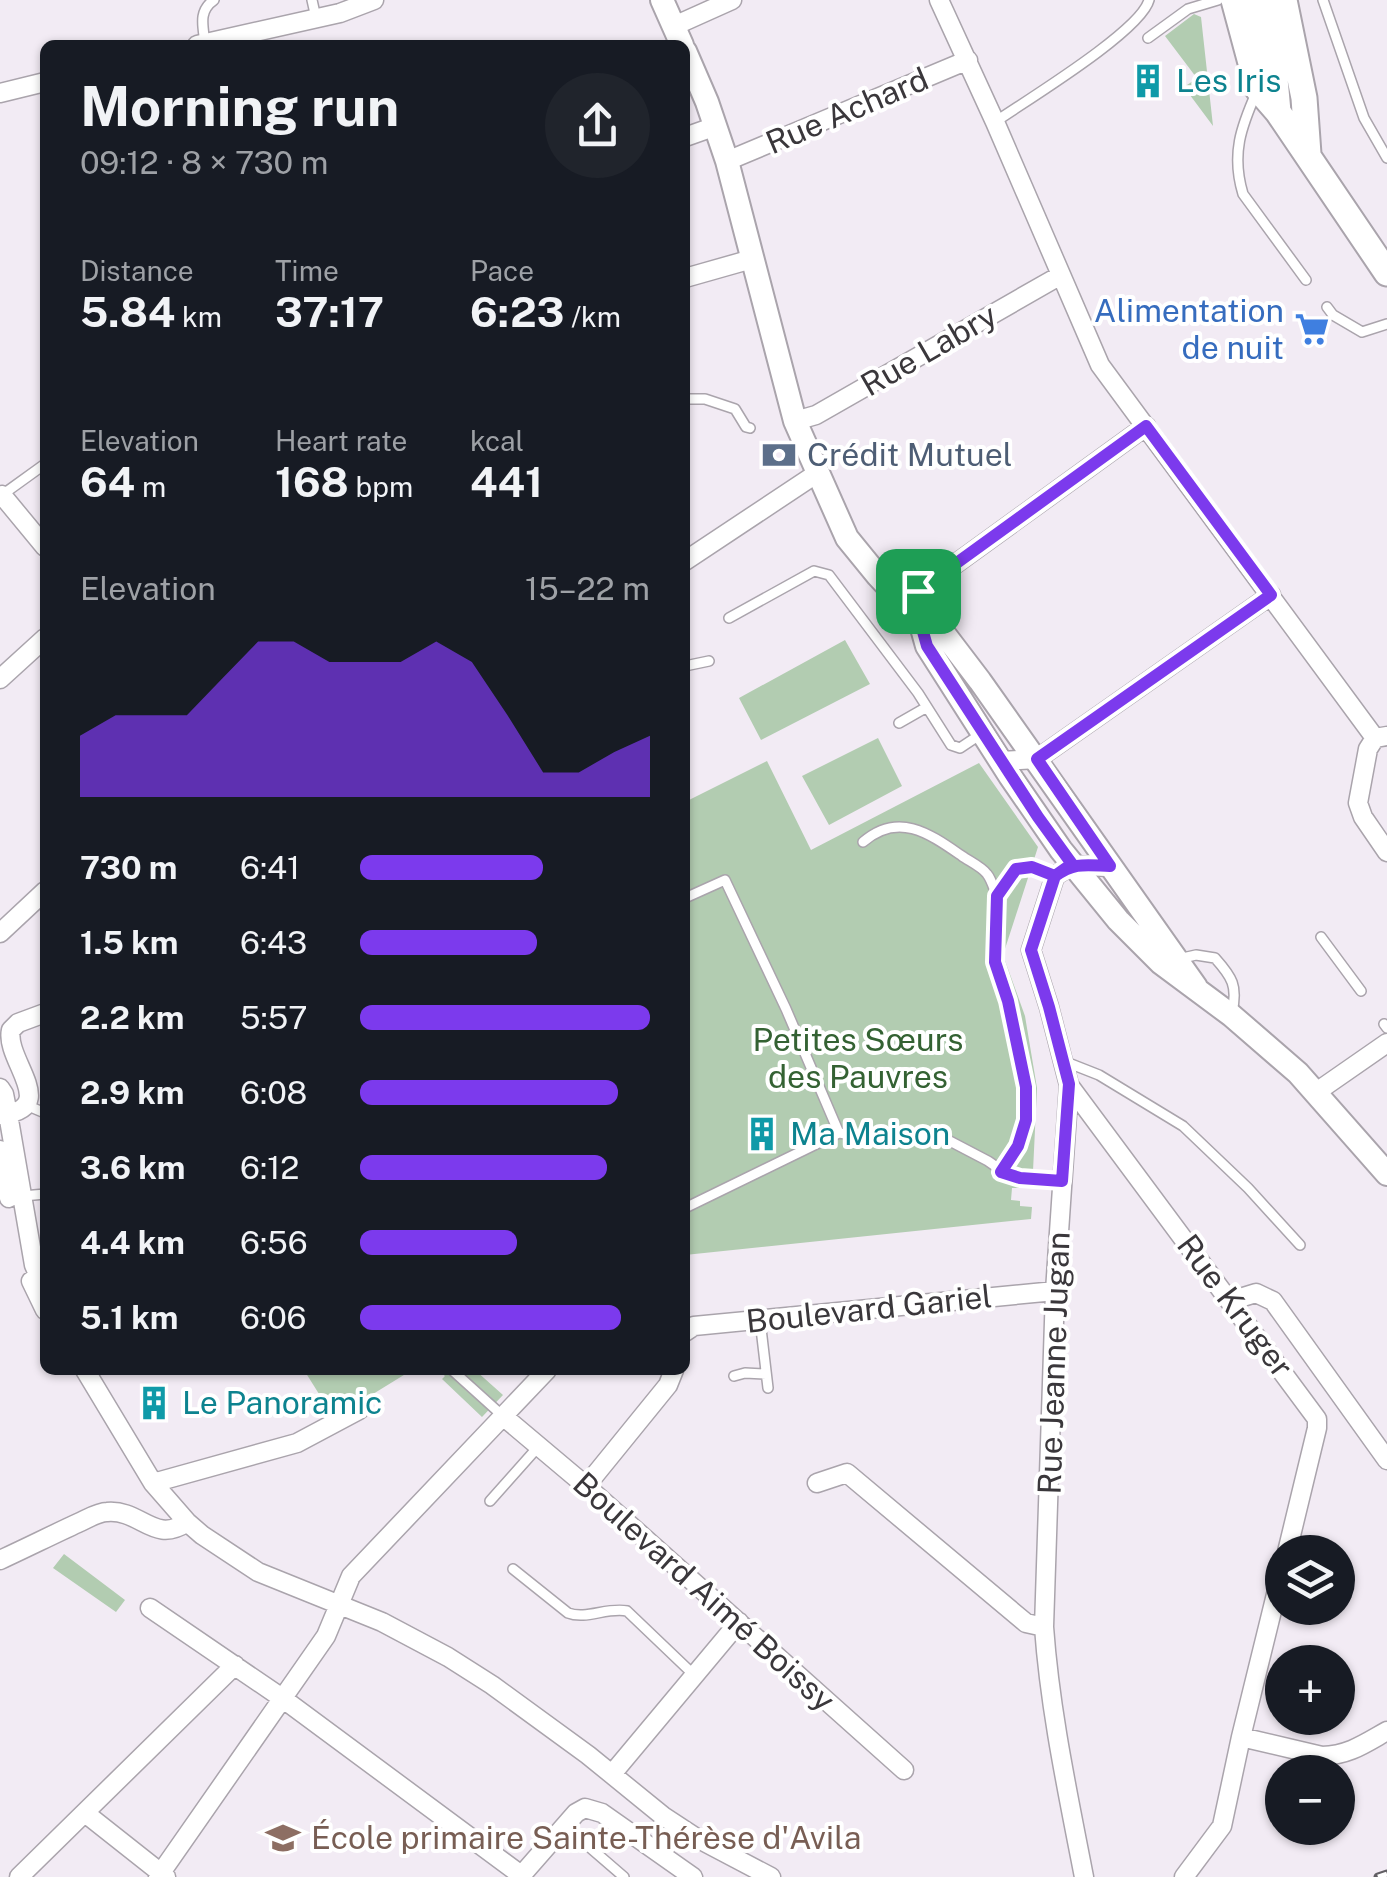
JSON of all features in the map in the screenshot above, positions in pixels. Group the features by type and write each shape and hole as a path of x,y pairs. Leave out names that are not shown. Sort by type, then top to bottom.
{"main road":[{"path":"1234,0 1258,89 1278,112 1387,273"},
{"path":"1259,0 1278,112"},
{"path":"1284,0 1304,98 1309,159"}],"street":[{"path":"214,40 314,9 340,13 374,0"},
{"path":"662,0 680,40 732,0"},
{"path":"939,0 1100,365 1381,737 1368,749 1358,803 1387,852"},
{"name":"Rue Achard","path":"727,161 968,60"},
{"path":"690,64 727,161 795,421 846,538 920,621 945,636 1037,759 1196,987"},
{"path":"0,94 40,83"},
{"path":"690,135 716,126"},
{"path":"690,277 752,259"},
{"name":"Rue Labry","path":"795,421 816,415 1060,275"},
{"path":"903,602 1146,426"},
{"path":"690,557 818,472"},
{"path":"1,489 40,540"},
{"path":"1001,761 1037,759 1271,595"},
{"path":"920,621 927,646 1038,817 1063,870 1161,963 1282,1059 1387,1174"},
{"path":"0,679 40,643"},
{"path":"1063,870 1110,866"},
{"name":"Rue Jeanne Jugan","path":"1063,870 1031,950 1069,1084 1054,1291 1044,1627 1047,1670 1084,1877"},
{"path":"0,933 40,895"},
{"path":"4,1115 26,1105 30,1098 30,1089 10,1045 11,1030 40,1015"},
{"path":"1315,1093 1387,1043"},
{"name":"Rue Kruger","path":"1069,1084 1313,1411 1317,1428 1291,1535"},
{"path":"0,1088 4,1094 14,1196 27,1273 40,1300"},
{"path":"0,1150 40,1279"},
{"name":"Boulevard Gariel","path":"690,1329 1054,1291"},
{"path":"1232,1304 1256,1293 1272,1301 1387,1460"},
{"path":"88,1375 153,1482 187,1522 214,1544 258,1572 382,1622 448,1657 492,1685 679,1826 770,1877"},
{"path":"85,1813 161,1876 326,1636 354,1572 542,1375"},
{"path":"586,1486 671,1378"},
{"path":"153,1482 297,1443 359,1410"},
{"name":"Boulevard Aimé Boissy","path":"504,1417 904,1770"},
{"path":"817,1483 847,1473 1026,1623 1044,1627"},
{"path":"0,1560 104,1512 128,1512 154,1529 165,1531 176,1530 187,1522"},
{"path":"150,1608 282,1698 521,1876 585,1808 602,1814 692,1877"},
{"path":"612,1774 739,1622"},
{"path":"1184,1877 1222,1826 1268,1625"},
{"path":"18,1877 235,1665"},
{"path":"1241,1737 1334,1756 1346,1754 1387,1730"}],"lane":[{"path":"201,40 202,15 214,0"},
{"path":"996,122 1122,35 1146,10 1149,0"},
{"path":"1148,38 1188,9 1218,0"},
{"path":"1323,0 1364,118 1387,158"},
{"path":"1258,89 1236,150 1241,188 1306,280"},
{"path":"1326,307 1362,332 1387,324"},
{"path":"690,399 705,398 736,408 750,428"},
{"path":"1,489 40,467"},
{"path":"729,618 814,571 829,575 951,745 960,748 983,733"},
{"path":"690,665 709,661"},
{"path":"898,724 927,707"},
{"path":"863,842 888,827 929,833 987,874 997,896 995,962 1008,1001 1026,1087 1026,1120 1018,1146 1001,1172"},
{"path":"997,896 1016,869 1063,870"},
{"path":"690,896 725,880 839,1133"},
{"path":"1322,936 1361,991"},
{"path":"1177,959 1215,958 1230,974 1236,996 1231,1015"},
{"path":"1063,1062 1099,1076 1183,1126 1300,1245"},
{"path":"26,1105 40,1111"},
{"path":"690,1206 839,1133 944,1138 1001,1172 1020,1178 1062,1181"},
{"path":"14,1196 40,1194"},
{"path":"760,1320 768,1388"},
{"path":"734,1376 745,1372 766,1374"},
{"path":"458,1375 504,1417"},
{"path":"490,1502 538,1447"},
{"path":"513,1570 576,1616 627,1612 694,1675"},
{"path":"564,1826 624,1877"}],"green space":[{"path":"1194,14 1201,17 1213,126 1184,87 1196,77 1165,36"},
{"path":"845,640 870,684 761,740 739,698"},
{"path":"878,738 902,786 829,825 802,776"},
{"name":"Petites Sœurs des Pauvres","path":"767,761 811,850 979,763 1038,847 1003,955 1025,1016 1037,1088 1033,1171 1020,1171 1019,1188 1012,1188 1011,1200 1032,1207 1031,1219 690,1254 690,800"},
{"path":"307,1375 404,1375 334,1418"},
{"path":"481,1375 503,1395 482,1417 442,1379"},
{"path":"64,1554 125,1600 116,1612 53,1568"}],"railway":[{"path":"1378,1877 1387,1874"}],"place":[{"name":"Les Iris","path":"1148,81"},
{"name":"Alimentation de nuit","path":"1312,329"},
{"name":"Crédit Mutuel","path":"779,455"},
{"name":"Ma Maison","path":"762,1134"},
{"name":"Le Panoramic","path":"154,1403"},
{"name":"École primaire Sainte-Thérèse d'Avila","path":"283,1838"}],"route":[{"path":"918,591 903,602 920,621 927,646 1072,864 1055,876 1032,867 1016,869 997,896 995,962 1008,1001 1026,1087 1026,1120 1018,1146 1001,1172 1020,1178 1062,1181 1069,1084 1031,950 1055,876 1062,872 1072,864 1110,866 1037,759 1271,595 1146,426 918,591"}]}
